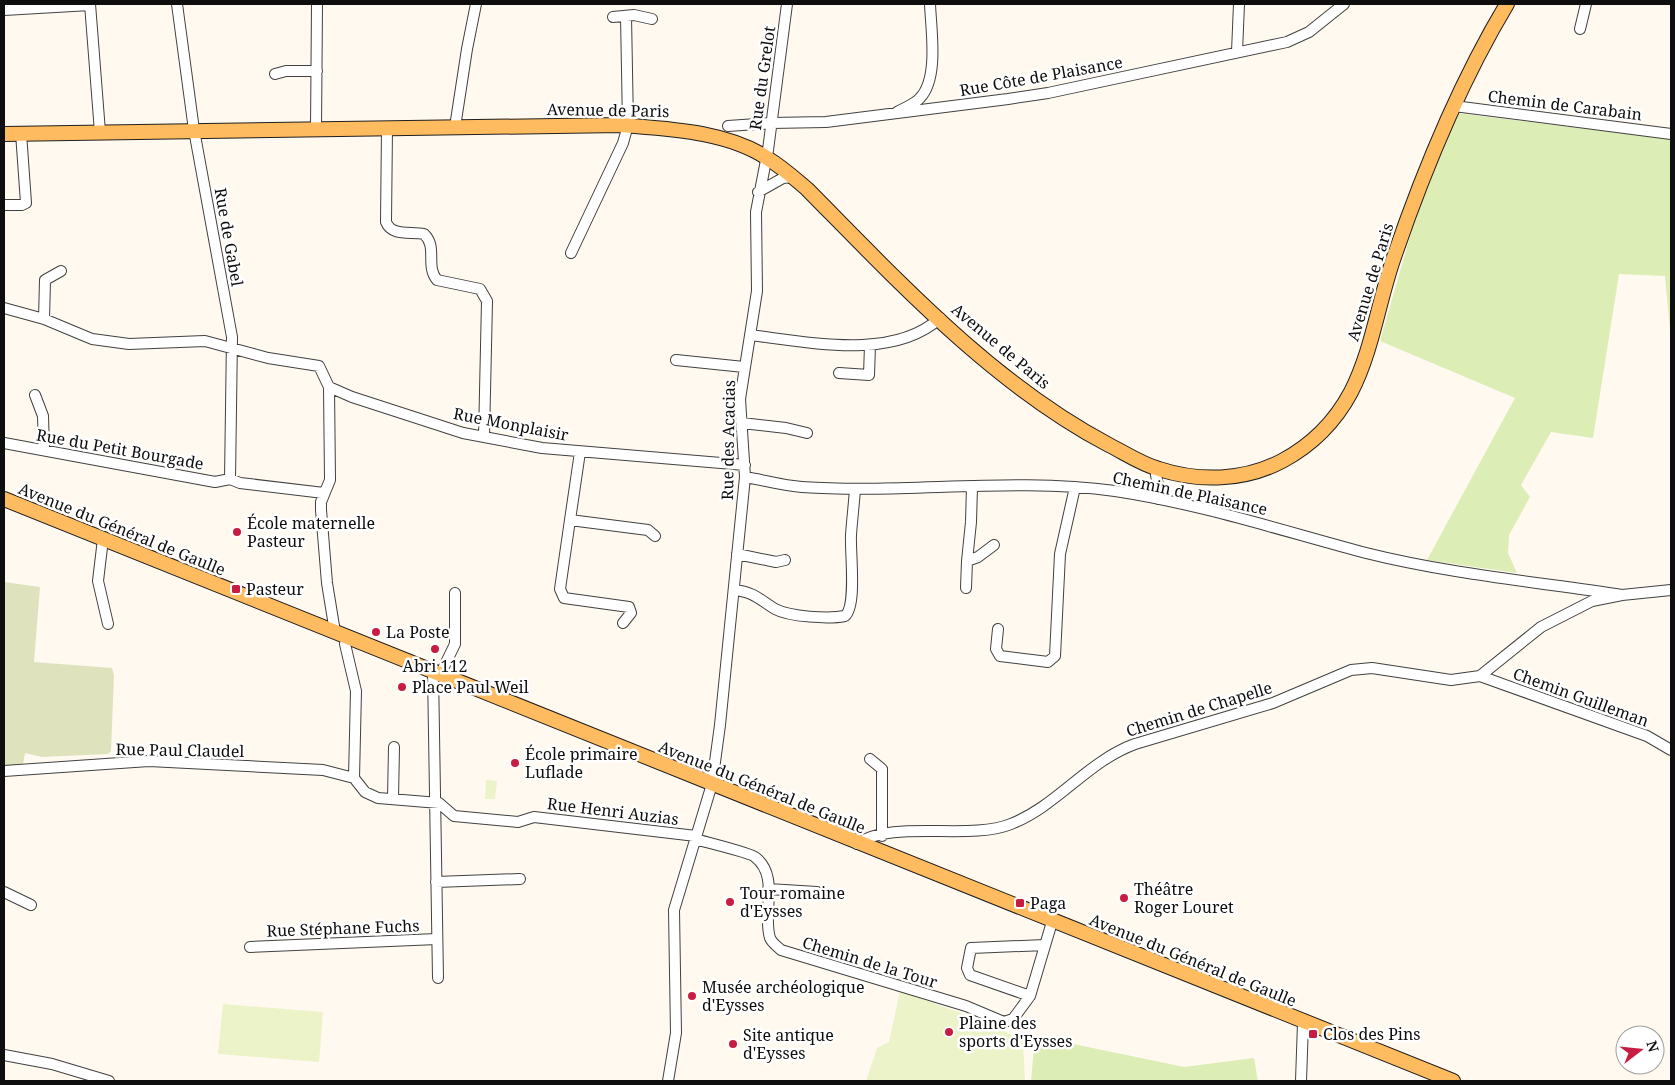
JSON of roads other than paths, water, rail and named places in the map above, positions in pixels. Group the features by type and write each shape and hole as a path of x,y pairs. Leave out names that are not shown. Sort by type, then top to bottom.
{"main road":[{"name":"Avenue de Paris","path":"4,134 194,130 628,126 683,130 710,136 766,156 793,177 994,367 1075,427 1160,470 1190,476 1219,478 1248,474 1272,466 1296,454 1316,438 1336,417 1364,363 1391,264 1418,186 1454,106 1507,4"},
{"name":"Avenue du Général de Gaulle","path":"4,499 437,673 624,751 712,784 1303,1023 1453,1081"}],"street":[{"path":"6,8 90,4 100,132"},
{"name":"Rue de Gabel","path":"177,4 194,130 233,349 230,478"},
{"path":"316,129 317,4"},
{"path":"455,127 466,50 476,4"},
{"name":"Rue du Grelot","path":"766,156 787,4"},
{"path":"892,115 920,99 928,85 932,68 930,4"},
{"path":"1237,52 1239,4"},
{"name":"Rue Côte de Plaisance","path":"728,126 771,127 826,122 892,115 1048,93 1287,42 1310,32 1335,7 1344,4"},
{"path":"1580,29 1586,4"},
{"path":"612,17 634,15 652,19"},
{"path":"571,253 624,142 628,126 626,16"},
{"path":"275,74 286,71 317,71"},
{"name":"Chemin de Carabain","path":"1454,106 1671,134"},
{"path":"748,149 763,142 771,127"},
{"path":"386,128 386,222 388,228 394,232 424,234 431,244 430,269 437,280 480,289 487,301 484,437"},
{"path":"4,206 26,203 21,133"},
{"name":"Rue des Acacias","path":"668,1081 676,1033 674,910 712,784 734,590 745,477 740,399 757,290 756,212 758,192 766,156"},
{"path":"758,192 783,178 793,177"},
{"path":"44,319 45,280 61,271"},
{"path":"4,308 44,319 74,333 108,342 171,344 205,342 268,358 319,366 329,387 330,480 321,502 322,534 341,634 356,691 354,778 365,792 378,798 434,802"},
{"path":"750,335 835,344 870,345 915,336 940,318"},
{"path":"839,373 869,375 870,345"},
{"path":"676,360 744,367"},
{"name":"Rue Monplaisir","path":"329,387 352,397 455,430 542,448 745,465"},
{"path":"35,395 44,416 44,450"},
{"path":"742,423 786,428 807,433"},
{"name":"Rue du Petit Bourgade","path":"4,443 215,482 230,478 240,483 324,493"},
{"path":"580,452 560,589 564,598 629,607 631,613 623,624"},
{"path":"1158,499 1159,490 1156,475 1160,470"},
{"name":"Chemin de Plaisance","path":"745,477 800,487 855,489 1075,487 1158,499 1242,518 1368,553 1471,573 1622,595"},
{"path":"966,588 972,522 972,487"},
{"path":"998,629 996,649 1000,656 1048,662 1055,656 1060,554 1075,487"},
{"path":"734,590 758,596 775,609 789,614 845,616 848,613 850,600 851,536 855,489"},
{"path":"570,520 648,530 655,536"},
{"path":"103,539 98,580 108,624"},
{"path":"967,562 978,557 994,545"},
{"path":"737,554 776,562 785,560"},
{"path":"1480,676 1541,627 1592,602 1622,595 1671,590"},
{"path":"438,978 434,802 437,673 455,644 456,593"},
{"name":"Chemin de Chapelle","path":"857,844 863,840 895,833 994,830 1010,825 1028,817 1117,750 1273,703 1351,670 1372,668 1451,680 1480,676"},
{"name":"Chemin Guilleman","path":"1480,676 1648,736 1671,750"},
{"path":"393,800 394,747"},
{"path":"870,759 882,769 882,836"},
{"name":"Rue Paul Claudel","path":"4,771 150,761 323,770 354,778"},
{"name":"Rue Henri Auzias","path":"434,802 439,803 454,816 518,822 534,817 696,838"},
{"name":"Chemin de la Tour","path":"696,838 754,856 766,870 768,927 771,940 781,950 966,1006 1004,1022 1013,1019 1030,996"},
{"path":"436,882 520,879"},
{"path":"768,889 817,892"},
{"path":"4,892 31,904"},
{"path":"1045,945 971,948 967,968 970,975 1030,996 1052,922"},
{"name":"Rue Stéphane Fuchs","path":"250,948 438,939"},
{"path":"1301,1081 1303,1023"},
{"path":"4,1055 52,1064 109,1081"}],"place":[{"name":"École maternelle Pasteur","path":"237,532"},
{"name":"Pasteur","path":"236,589"},
{"name":"La Poste","path":"376,632"},
{"name":"Abri 112","path":"435,649"},
{"name":"Place Paul Weil","path":"402,687"},
{"name":"École primaire Luflade","path":"515,763"},
{"name":"Théâtre Roger Louret","path":"1124,898"},
{"name":"Tour romaine d'Eysses","path":"730,902"},
{"name":"Paga","path":"1020,903"},
{"name":"Musée archéologique d'Eysses","path":"692,996"},
{"name":"Plaine des sports d'Eysses","path":"949,1032"},
{"name":"Clos des Pins","path":"1313,1034"},
{"name":"Site antique d'Eysses","path":"733,1044"}]}
